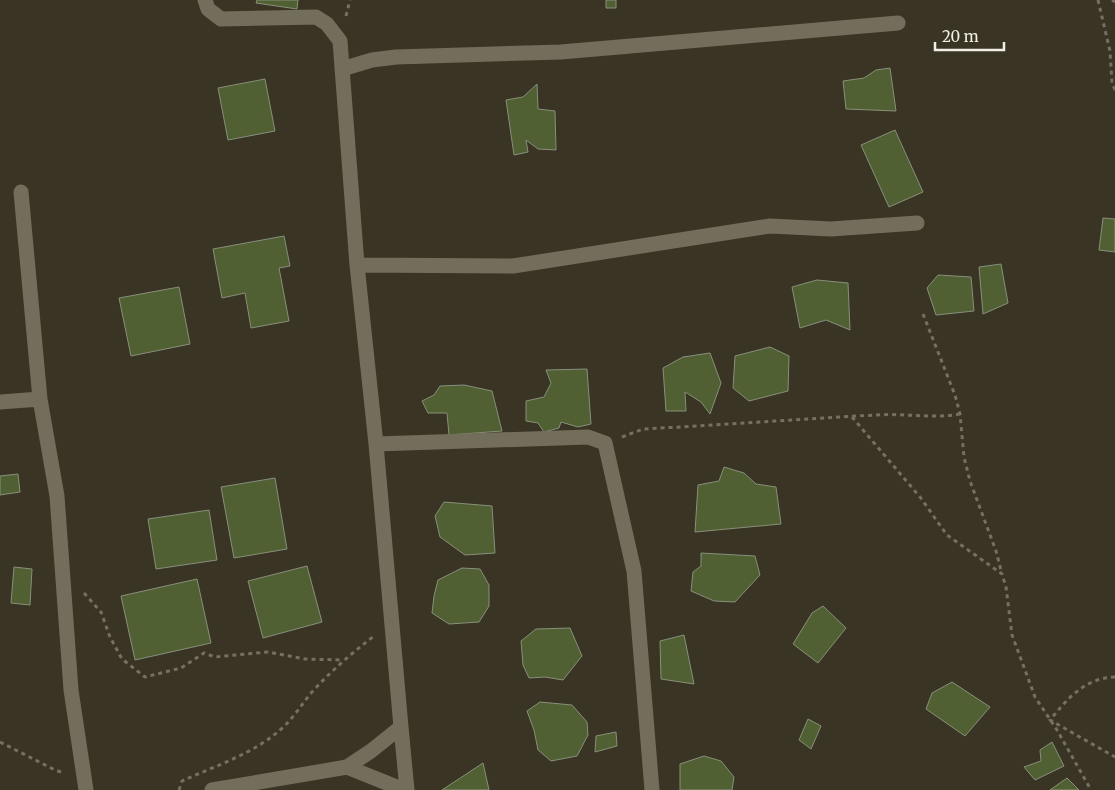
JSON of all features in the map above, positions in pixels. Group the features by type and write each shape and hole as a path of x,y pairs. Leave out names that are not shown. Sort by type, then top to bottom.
{"street":[{"path":"205,0 208,9 221,19 316,17 327,24 340,41 358,265 376,444 406,790 347,767"},
{"path":"342,69 372,60 396,58 561,52 898,23"},
{"path":"21,192 40,399 57,496 71,690 85,784"},
{"path":"358,265 513,266 770,226 831,229 917,223"},
{"path":"0,402 40,399"},
{"path":"376,444 588,437 605,443 634,571 652,790"},
{"path":"212,790 347,767 401,727"}],"path":[{"path":"1098,0 1110,51 1112,83 1115,90"},
{"path":"923,314 955,395 960,414 964,457 970,481 996,551 1006,586 1012,635 1035,697 1091,790"},
{"path":"605,443 643,429 773,422 823,417 902,414 943,417 960,414"},
{"path":"852,417 920,497 947,535 1002,574"},
{"path":"63,570 101,612 110,637 122,660 145,677 181,668 204,653 215,657 268,652 305,659 343,660"},
{"path":"179,790 182,781 259,746 280,731 343,660 391,623"},
{"path":"1050,720 1075,692 1094,681 1115,677"},
{"path":"1050,720 1115,757"},
{"path":"0,742 85,784"}],"building":[{"path":"257,0 298,0 297,9 256,3"},
{"path":"606,0 616,0 616,8 606,8"},
{"path":"890,68 896,111 846,109 843,81 864,78 876,70"},
{"path":"265,79 275,131 228,140 218,88"},
{"path":"537,84 538,109 555,111 556,150 538,149 526,140 528,152 514,155 506,100 523,97"},
{"path":"895,130 923,192 889,207 861,145"},
{"path":"1103,218 1115,219 1115,252 1099,250"},
{"path":"284,236 290,266 279,268 289,321 251,328 245,293 222,298 213,249"},
{"path":"1001,264 1008,303 983,314 979,267"},
{"path":"938,275 971,277 974,311 936,315 927,288"},
{"path":"817,280 848,283 850,330 826,320 800,328 792,287"},
{"path":"179,287 190,344 131,356 119,298"},
{"path":"770,347 789,356 788,391 749,401 733,388 735,356"},
{"path":"710,353 721,383 710,414 701,402 685,392 686,411 666,411 663,368 683,357"},
{"path":"587,369 591,424 578,427 561,422 559,428 544,432 538,423 526,421 526,401 544,397 551,383 546,370"},
{"path":"464,385 492,391 502,431 449,435 447,413 428,413 422,401 434,395 440,386"},
{"path":"724,467 744,473 756,484 776,487 781,524 695,532 698,485 719,481"},
{"path":"18,474 20,492 0,495 0,476"},
{"path":"275,478 287,549 234,558 221,487"},
{"path":"444,502 492,506 495,553 465,555 440,537 435,516"},
{"path":"209,510 217,560 156,569 148,519"},
{"path":"701,553 755,556 760,575 735,602 714,601 691,591 693,572 701,566"},
{"path":"307,566 322,622 263,638 248,581"},
{"path":"14,567 32,569 30,605 11,603"},
{"path":"462,568 480,569 489,585 489,606 479,622 449,624 432,613 434,596 438,580"},
{"path":"197,579 211,643 135,660 121,596"},
{"path":"823,606 846,628 818,663 793,644 812,613"},
{"path":"570,628 582,656 563,680 545,677 529,678 523,665 521,641 536,629"},
{"path":"684,635 694,684 661,679 660,641"},
{"path":"952,682 990,707 965,736 926,709 932,693"},
{"path":"540,702 572,705 587,722 588,735 577,756 551,761 538,750 534,730 527,711"},
{"path":"808,719 821,726 811,749 799,740"},
{"path":"616,732 617,746 595,752 596,736"},
{"path":"1052,742 1064,766 1035,780 1024,767 1041,761 1040,750"},
{"path":"704,756 721,761 734,777 732,790 680,790 680,764"},
{"path":"483,763 489,790 442,790"},
{"path":"1067,778 1079,790 1050,790"}]}
